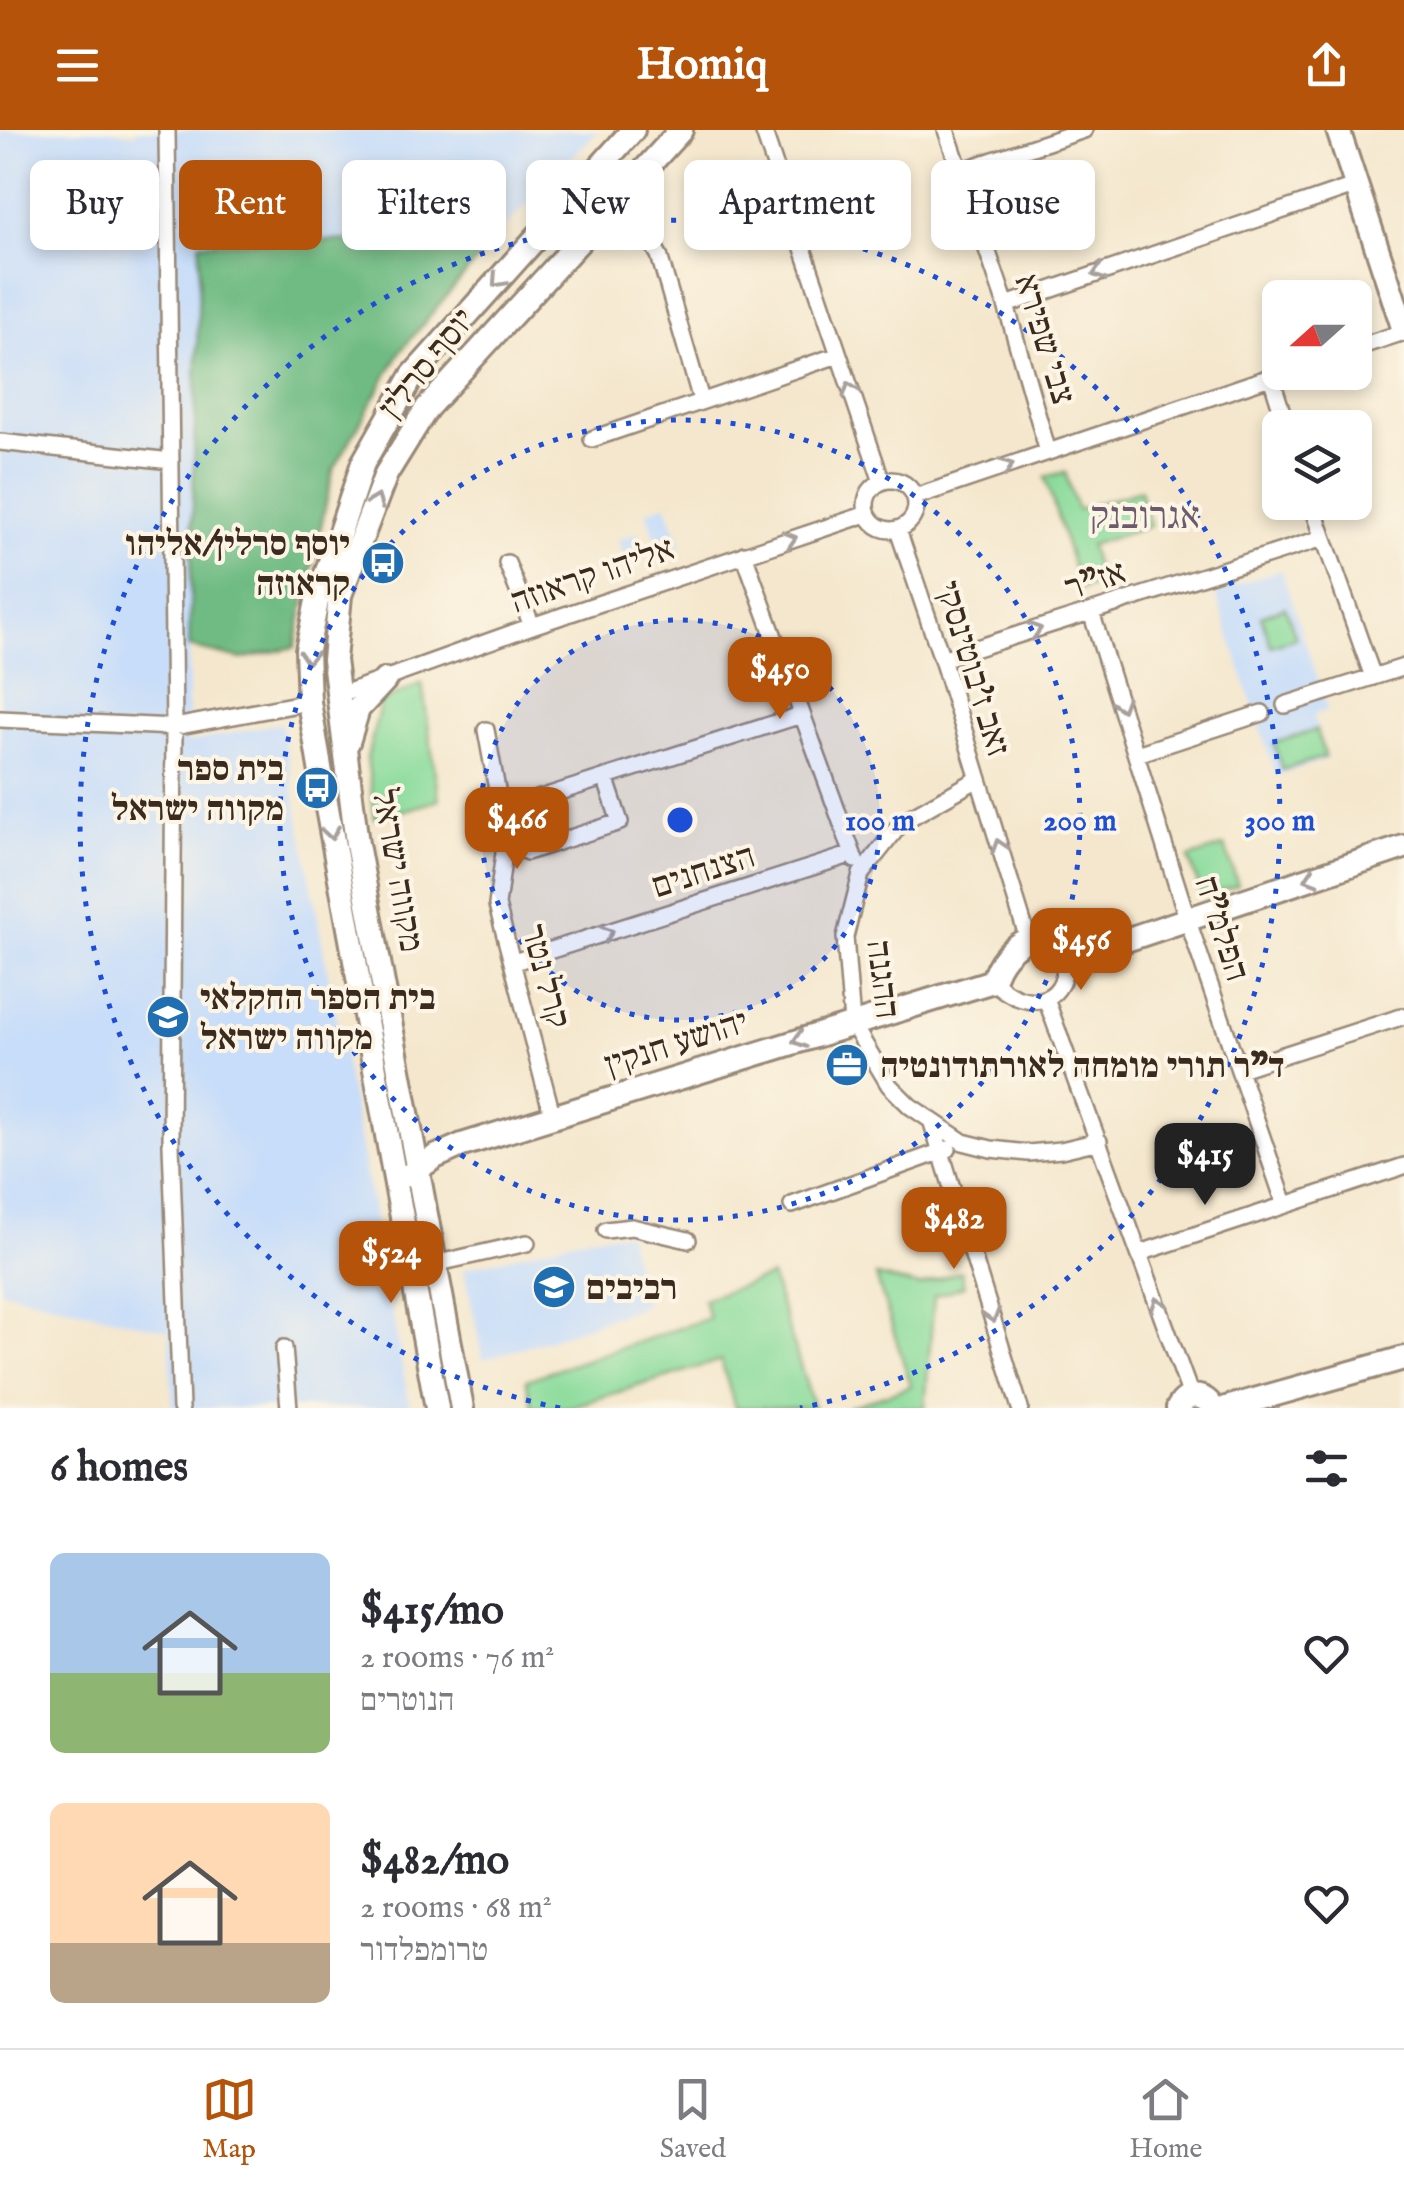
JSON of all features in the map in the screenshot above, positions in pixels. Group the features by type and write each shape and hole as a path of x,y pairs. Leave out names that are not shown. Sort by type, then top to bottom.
{"main road":[{"name":"יוסף סרלין","path":"309,702 307,650 317,602 363,463 413,375 632,130"},
{"name":"יוסף סרלין","path":"337,696 334,660 340,595 386,474 426,408 681,130"},
{"path":"1338,130 1404,331"},
{"path":"344,756 358,709 386,680"},
{"path":"309,702 337,696"},
{"name":"מקווה ישראל","path":"337,696 356,844 462,1408"},
{"name":"מקווה ישראל","path":"309,702 437,1408"},
{"path":"993,981 1004,954 1028,939 1056,944 1066,960 1404,847"},
{"name":"יהושע חנקין","path":"396,1194 416,1168 462,1145 993,981"},
{"path":"406,1109 421,1132 430,1138 462,1145"},
{"path":"1226,1408 1404,1358"},
{"path":"1184,1402 1203,1397 1213,1408"}],"street":[{"path":"167,130 174,727 171,1145 182,1408"},
{"path":"764,130 882,482"},
{"name":"צבי שפירא","path":"946,130 956,160"},
{"path":"993,160 1084,130"},
{"path":"1006,305 1357,184"},
{"path":"656,250 701,400"},
{"name":"צבי שפירא","path":"987,250 1048,452"},
{"path":"1372,342 1404,331"},
{"path":"592,439 838,354"},
{"path":"915,497 1262,380"},
{"path":"0,442 170,461"},
{"path":"898,481 915,497 915,513 898,530 876,526 867,514 866,498 882,482 898,481"},
{"name":"אליהו קראוזה","path":"337,696 867,514"},
{"path":"1318,520 1373,678"},
{"name":"זאב ז'בוטינסקי","path":"898,530 1028,939"},
{"name":"אז\"ר","path":"942,659 1323,538"},
{"path":"744,554 861,874"},
{"path":"508,563 532,626"},
{"name":"הפלמ\"ח","path":"1091,612 1187,918 1285,1204"},
{"path":"1285,706 1404,666"},
{"path":"0,719 174,727 309,702"},
{"path":"1138,754 1262,712"},
{"path":"605,777 620,822 527,852 512,807 605,777 801,715"},
{"name":"קרל נטר","path":"486,730 506,838 497,904 553,1118"},
{"name":"ההגנה","path":"978,779 902,822 861,874 845,937 852,1023 890,1085 932,1123 963,1142 991,1150 1028,1153 1099,1141"},
{"name":"הצנחנים","path":"514,962 853,854"},
{"path":"993,981 1003,991 1023,1000 1046,999 1061,984 1066,960"},
{"path":"1046,999 1140,1253 1184,1402"},
{"path":"1240,1068 1404,1016"},
{"path":"932,1123 1020,1408"},
{"path":"792,1204 963,1142"},
{"path":"1140,1253 1404,1166"},
{"path":"606,1230 657,1230 688,1240"},
{"path":"434,1264 526,1243"},
{"path":"284,1348 288,1408"}],"shaded area":[{"name":"בית הספר החקלאי מקווה ישראל","path":"0,130 108,130 135,134 136,130 598,130 569,160 526,160 526,205 506,226 506,160 342,160 342,241 322,241 322,160 179,160 179,250 200,250 187,743 281,723 410,1408 173,1408 169,1331 0,1290"},
{"path":"666,504 681,544 661,552 646,512"},
{"path":"637,533 645,554 626,561 618,540"},
{"path":"1281,570 1328,710 1313,715 1327,759 1276,776 1215,592"},
{"name":"רביבים","path":"627,1232 645,1305 483,1359 464,1269 582,1238"}],"green space":[{"path":"322,241 342,241 342,250 485,250 400,352 333,471 295,647 241,659 189,647 200,250 322,250"},
{"path":"1065,472 1077,510 1140,490 1150,526 1090,545 1100,583 1080,590 1045,477"},
{"path":"1285,607 1296,638 1271,646 1261,616"},
{"path":"422,683 439,800 375,819 367,758 381,702"},
{"path":"1316,730 1325,757 1282,770 1274,743"},
{"path":"1225,846 1238,885 1202,896 1189,858"},
{"path":"961,1271 964,1286 934,1296 925,1408 847,1408 911,1386 876,1276 920,1286"},
{"path":"771,1276 814,1408 735,1408 721,1360 567,1408 533,1408 526,1380 709,1318 703,1299"}],"place":[{"name":"יוסף סרלין/אליהו קראוזה","path":"383,563"},
{"name":"בית ספר מקווה ישראל","path":"317,788"},
{"name":"בית הספר החקלאי מקווה ישראל","path":"168,1017"},
{"name":"ד\"ר תורי מומחה לאורתודונטיה","path":"847,1065"},
{"name":"רביבים","path":"554,1287"}],"district":[{"name":"אגרובנק","path":"1145,515"}]}
